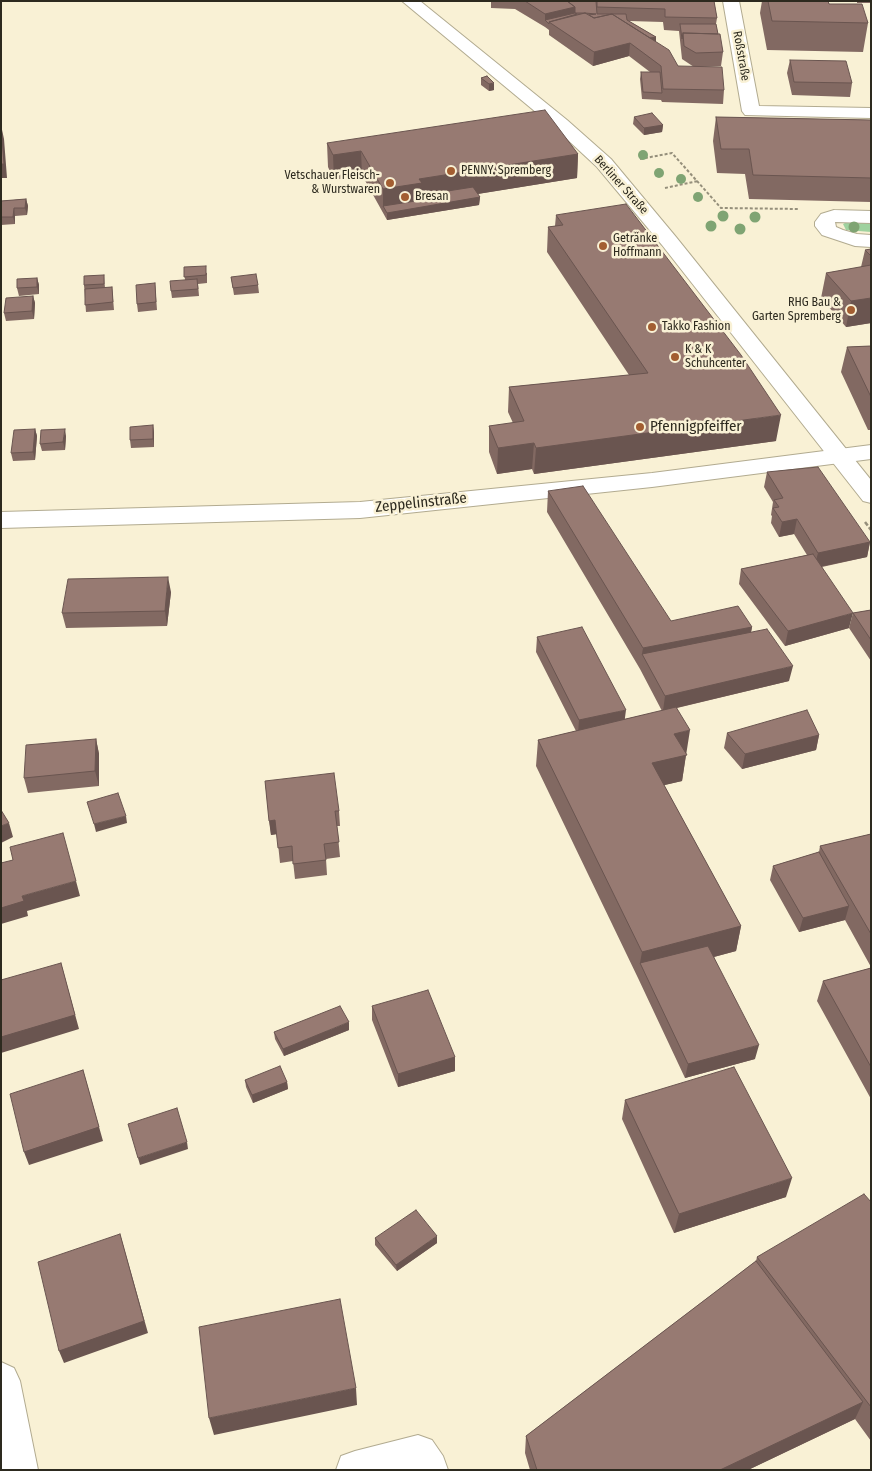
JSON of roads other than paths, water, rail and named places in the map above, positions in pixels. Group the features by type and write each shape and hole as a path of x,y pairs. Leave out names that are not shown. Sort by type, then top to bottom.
{"street":[{"name":"Berliner Straße","path":"410,1 561,124 604,163 669,241 871,496"},
{"name":"Roßstraße","path":"732,1 751,111 871,113"},
{"path":"871,217 834,216 828,218 825,222 829,231 850,238 871,241"},
{"name":"Zeppelinstraße","path":"1,520 360,510 652,480 871,452"},
{"path":"1,1381 19,1470"},
{"path":"355,1470 418,1454 429,1470"}],"place":[{"name":"PENNY. Spremberg","path":"451,171"},
{"name":"Vetschauer Fleisch- & Wurstwaren","path":"390,183"},
{"name":"Bresan","path":"405,197"},
{"name":"Getränke Hoffmann","path":"603,246"},
{"name":"RHG Bau & Garten Spremberg","path":"851,310"},
{"name":"Takko Fashion","path":"652,327"},
{"name":"K & K Schuhcenter","path":"675,357"},
{"name":"Pfennigpfeiffer","path":"640,427"}]}
